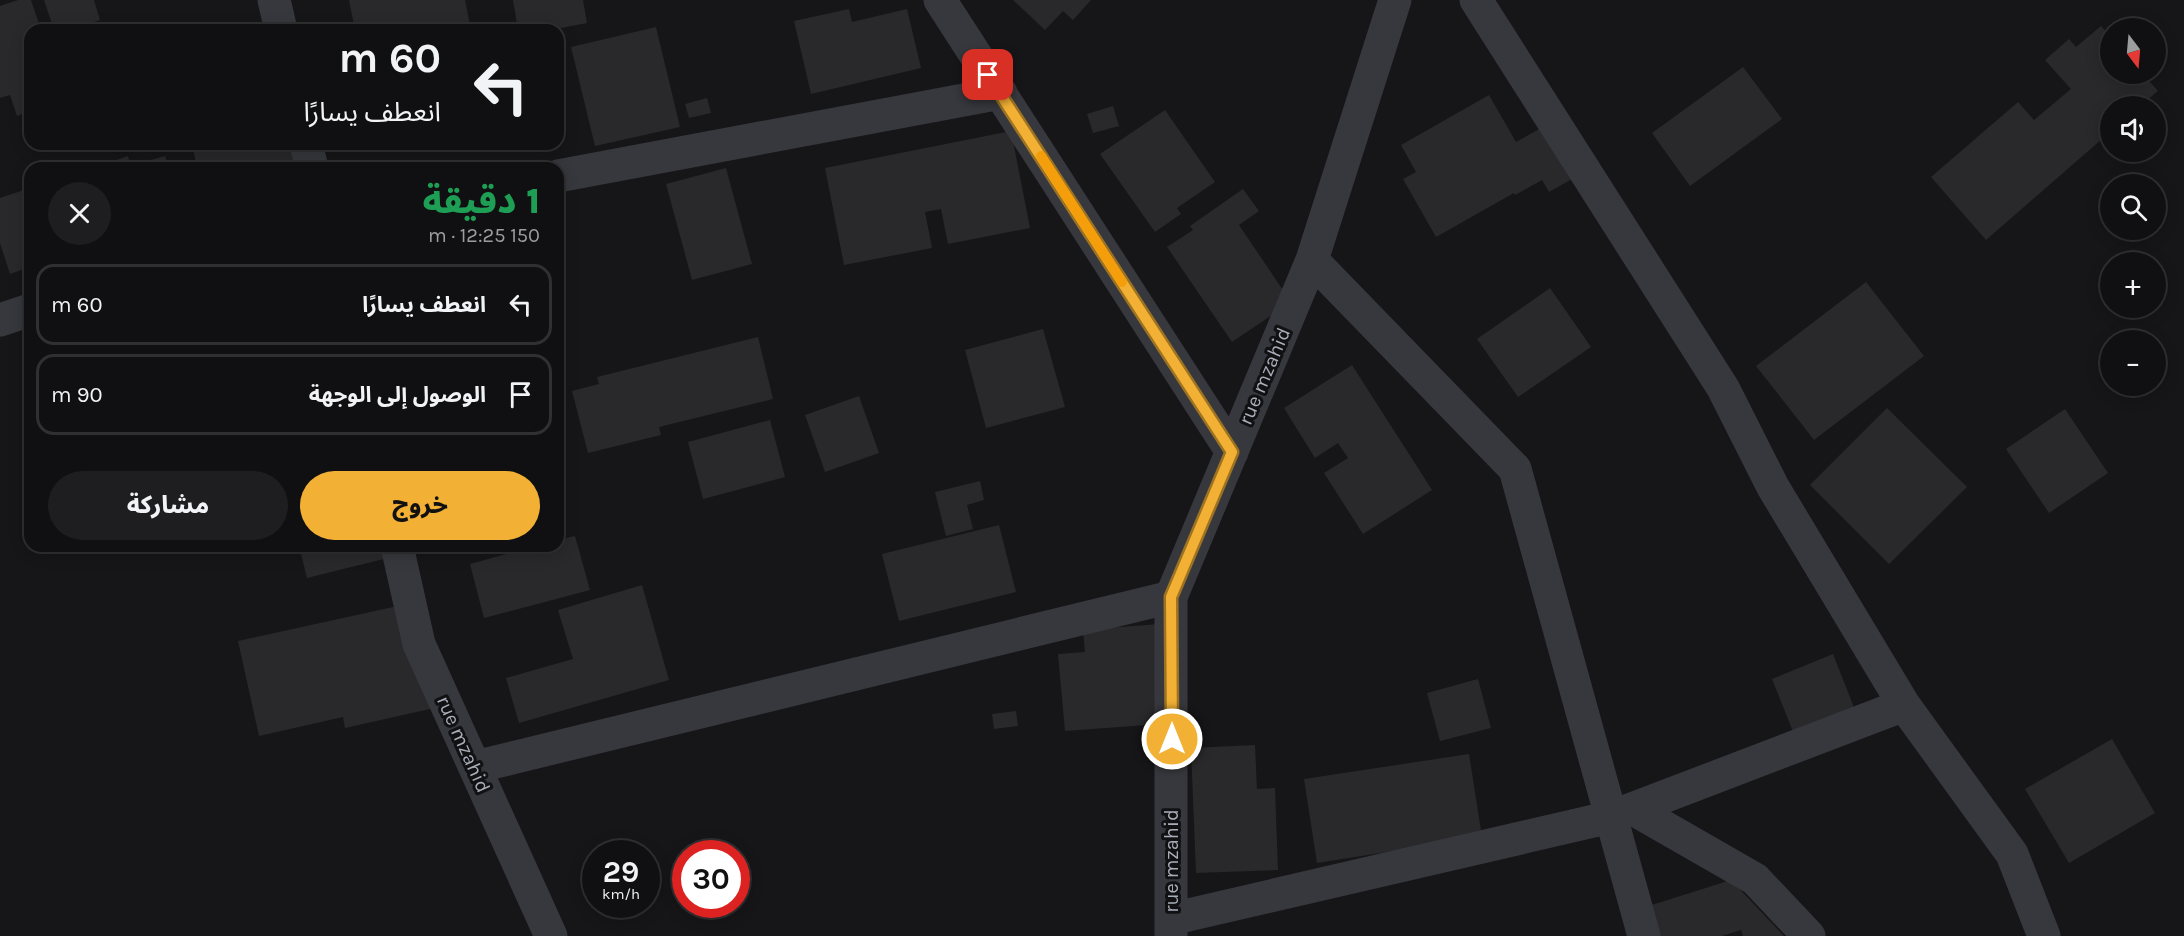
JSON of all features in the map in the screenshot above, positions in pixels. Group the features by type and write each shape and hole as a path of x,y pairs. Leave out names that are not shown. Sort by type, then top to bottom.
{"street":[{"path":"274,0 280,24"},
{"path":"940,0 1232,452"},
{"name":"rue mzahid","path":"1171,927 1171,597 1312,260 1395,0"},
{"path":"1476,0 1723,388 1773,488 1904,705 2012,854 2044,936"},
{"path":"564,175 1000,93"},
{"path":"1312,260 1515,469 1622,813 1644,936"},
{"path":"0,320 24,312"},
{"name":"rue mzahid","path":"398,552 419,644 551,936"},
{"path":"475,767 1171,597"},
{"path":"1171,927 1622,813 1904,705"},
{"path":"1622,813 1755,879 1809,936"}],"building":[{"path":"18,0 31,0 39,24 24,24 24,113 17,116 10,95 0,98 0,6"},
{"path":"44,0 94,0 100,20 88,24 52,24"},
{"path":"349,0 465,0 470,24 354,24"},
{"path":"513,0 583,0 587,23 564,27 564,24 517,24"},
{"path":"1013,0 1091,0 1073,20 1063,11 1045,30"},
{"path":"849,9 852,22 907,9 921,68 811,94 794,21"},
{"path":"656,27 680,127 595,146 571,47"},
{"path":"2100,27 2100,84 2152,84 2158,91 2152,96 2100,96 2100,141 1986,240 1931,177 2018,102 2034,120 2071,89 2045,60 2069,39 2076,47"},
{"path":"1743,67 1782,119 1690,186 1652,133"},
{"path":"1489,95 1516,142 1559,118 1588,170 1549,192 1542,180 1515,195 1514,193 1436,237 1403,179 1416,172 1401,145"},
{"path":"707,98 711,113 689,118 685,104"},
{"path":"1113,106 1119,126 1093,133 1087,114"},
{"path":"1165,110 1215,182 1177,208 1181,214 1155,232 1100,154"},
{"path":"1011,131 1030,228 948,244 941,209 925,212 932,248 844,265 825,168"},
{"path":"193,150 311,150 314,162 196,162"},
{"path":"128,156 130,162 110,162"},
{"path":"165,156 167,162 144,162"},
{"path":"726,168 752,264 692,280 666,184"},
{"path":"1243,189 1259,211 1239,225 1291,302 1232,342 1167,247 1193,230 1190,226"},
{"path":"24,190 24,269 10,274 0,243 0,198"},
{"path":"1866,282 1924,356 1814,440 1756,366"},
{"path":"1550,288 1591,347 1518,397 1477,339"},
{"path":"1043,329 1065,407 986,428 965,350"},
{"path":"758,337 773,399 659,427 661,435 588,453 572,391 599,384 597,377"},
{"path":"1352,365 1432,490 1363,534 1324,473 1348,458 1338,443 1315,458 1284,408"},
{"path":"859,396 879,453 825,472 805,415"},
{"path":"1887,408 1967,487 1889,564 1810,485"},
{"path":"2065,409 2108,473 2049,513 2006,449"},
{"path":"770,420 785,477 703,499 688,442"},
{"path":"980,481 984,500 967,505 973,529 946,536 935,492"},
{"path":"999,525 1016,592 899,621 882,554"},
{"path":"575,536 590,590 484,618 470,564 514,552 564,552 564,539"},
{"path":"300,552 399,552 400,555 307,578"},
{"path":"642,585 669,680 519,723 506,678 573,659 558,610"},
{"path":"416,602 439,707 345,728 343,717 259,736 238,641"},
{"path":"1159,624 1160,724 1065,731 1058,654 1085,652 1083,630"},
{"path":"1833,654 1857,715 1796,739 1772,679"},
{"path":"1478,679 1491,728 1440,741 1427,693"},
{"path":"1016,711 1018,726 994,729 992,714"},
{"path":"2112,739 2155,813 2069,863 2025,789"},
{"path":"1255,745 1257,789 1275,788 1278,870 1196,873 1191,748"},
{"path":"1469,754 1482,837 1317,863 1304,779"},
{"path":"1731,880 1784,936 1743,936 1741,930 1722,936 1647,936 1639,909"}],"slow traffic":[{"path":"1041,156 1122,282"}],"route":[{"path":"988,75 1232,452 1171,597 1172,739"}]}
